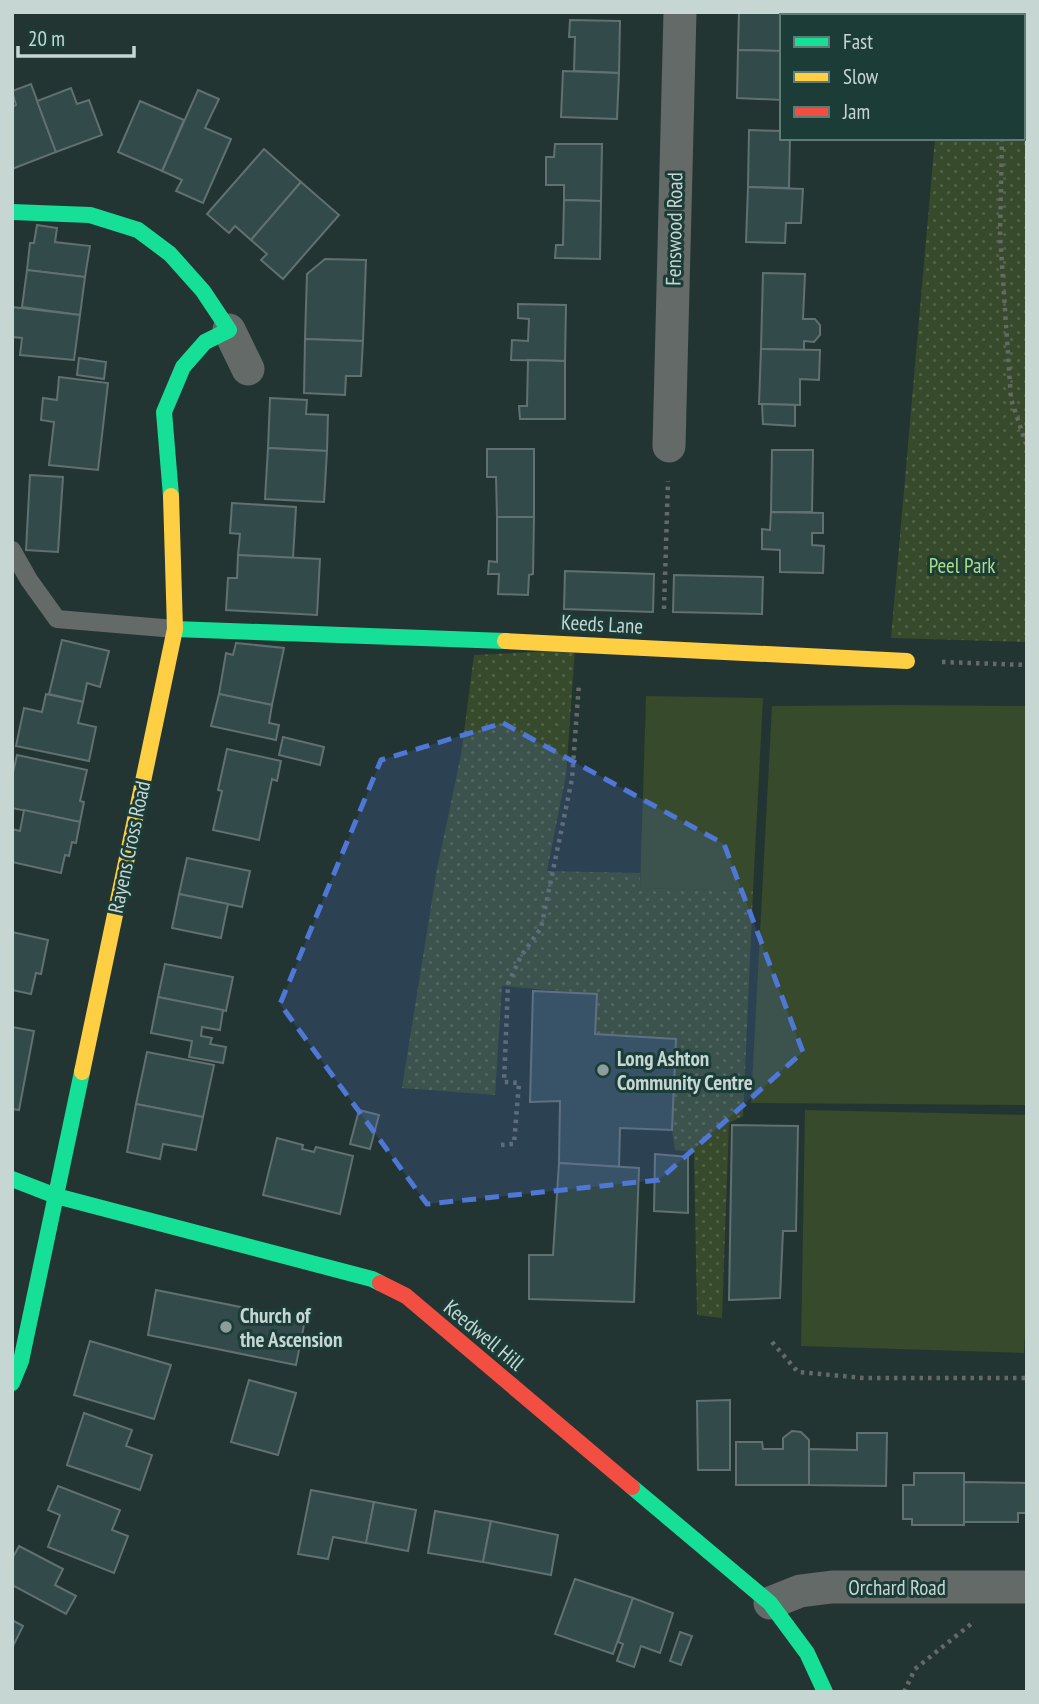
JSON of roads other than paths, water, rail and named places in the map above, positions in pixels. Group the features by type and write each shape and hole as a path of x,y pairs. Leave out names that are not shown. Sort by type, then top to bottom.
{"street":[{"name":"Fenswood Road","path":"669,446 680,12"},
{"path":"12,212 90,215 138,230 170,254 203,291 229,330 248,369"},
{"name":"Rayens Cross Road","path":"12,1383 21,1361 175,629 171,492 164,412 183,367 205,342 229,330"},
{"name":"Keeds Lane","path":"175,629 582,644 907,661"},
{"name":"Keedwell Hill","path":"12,1179 56,1196 372,1279 406,1296 770,1603 807,1653 825,1692"},
{"name":"Orchard Road","path":"770,1603 800,1591 832,1587 1027,1587"}],"lane":[{"path":"12,550 29,580 57,619 175,629"}],"place":[{"name":"Long Ashton Community Centre","path":"603,1070"},
{"name":"Church of the Ascension","path":"226,1327"}],"park label":[{"name":"Peel Park","path":"962,565"}]}
